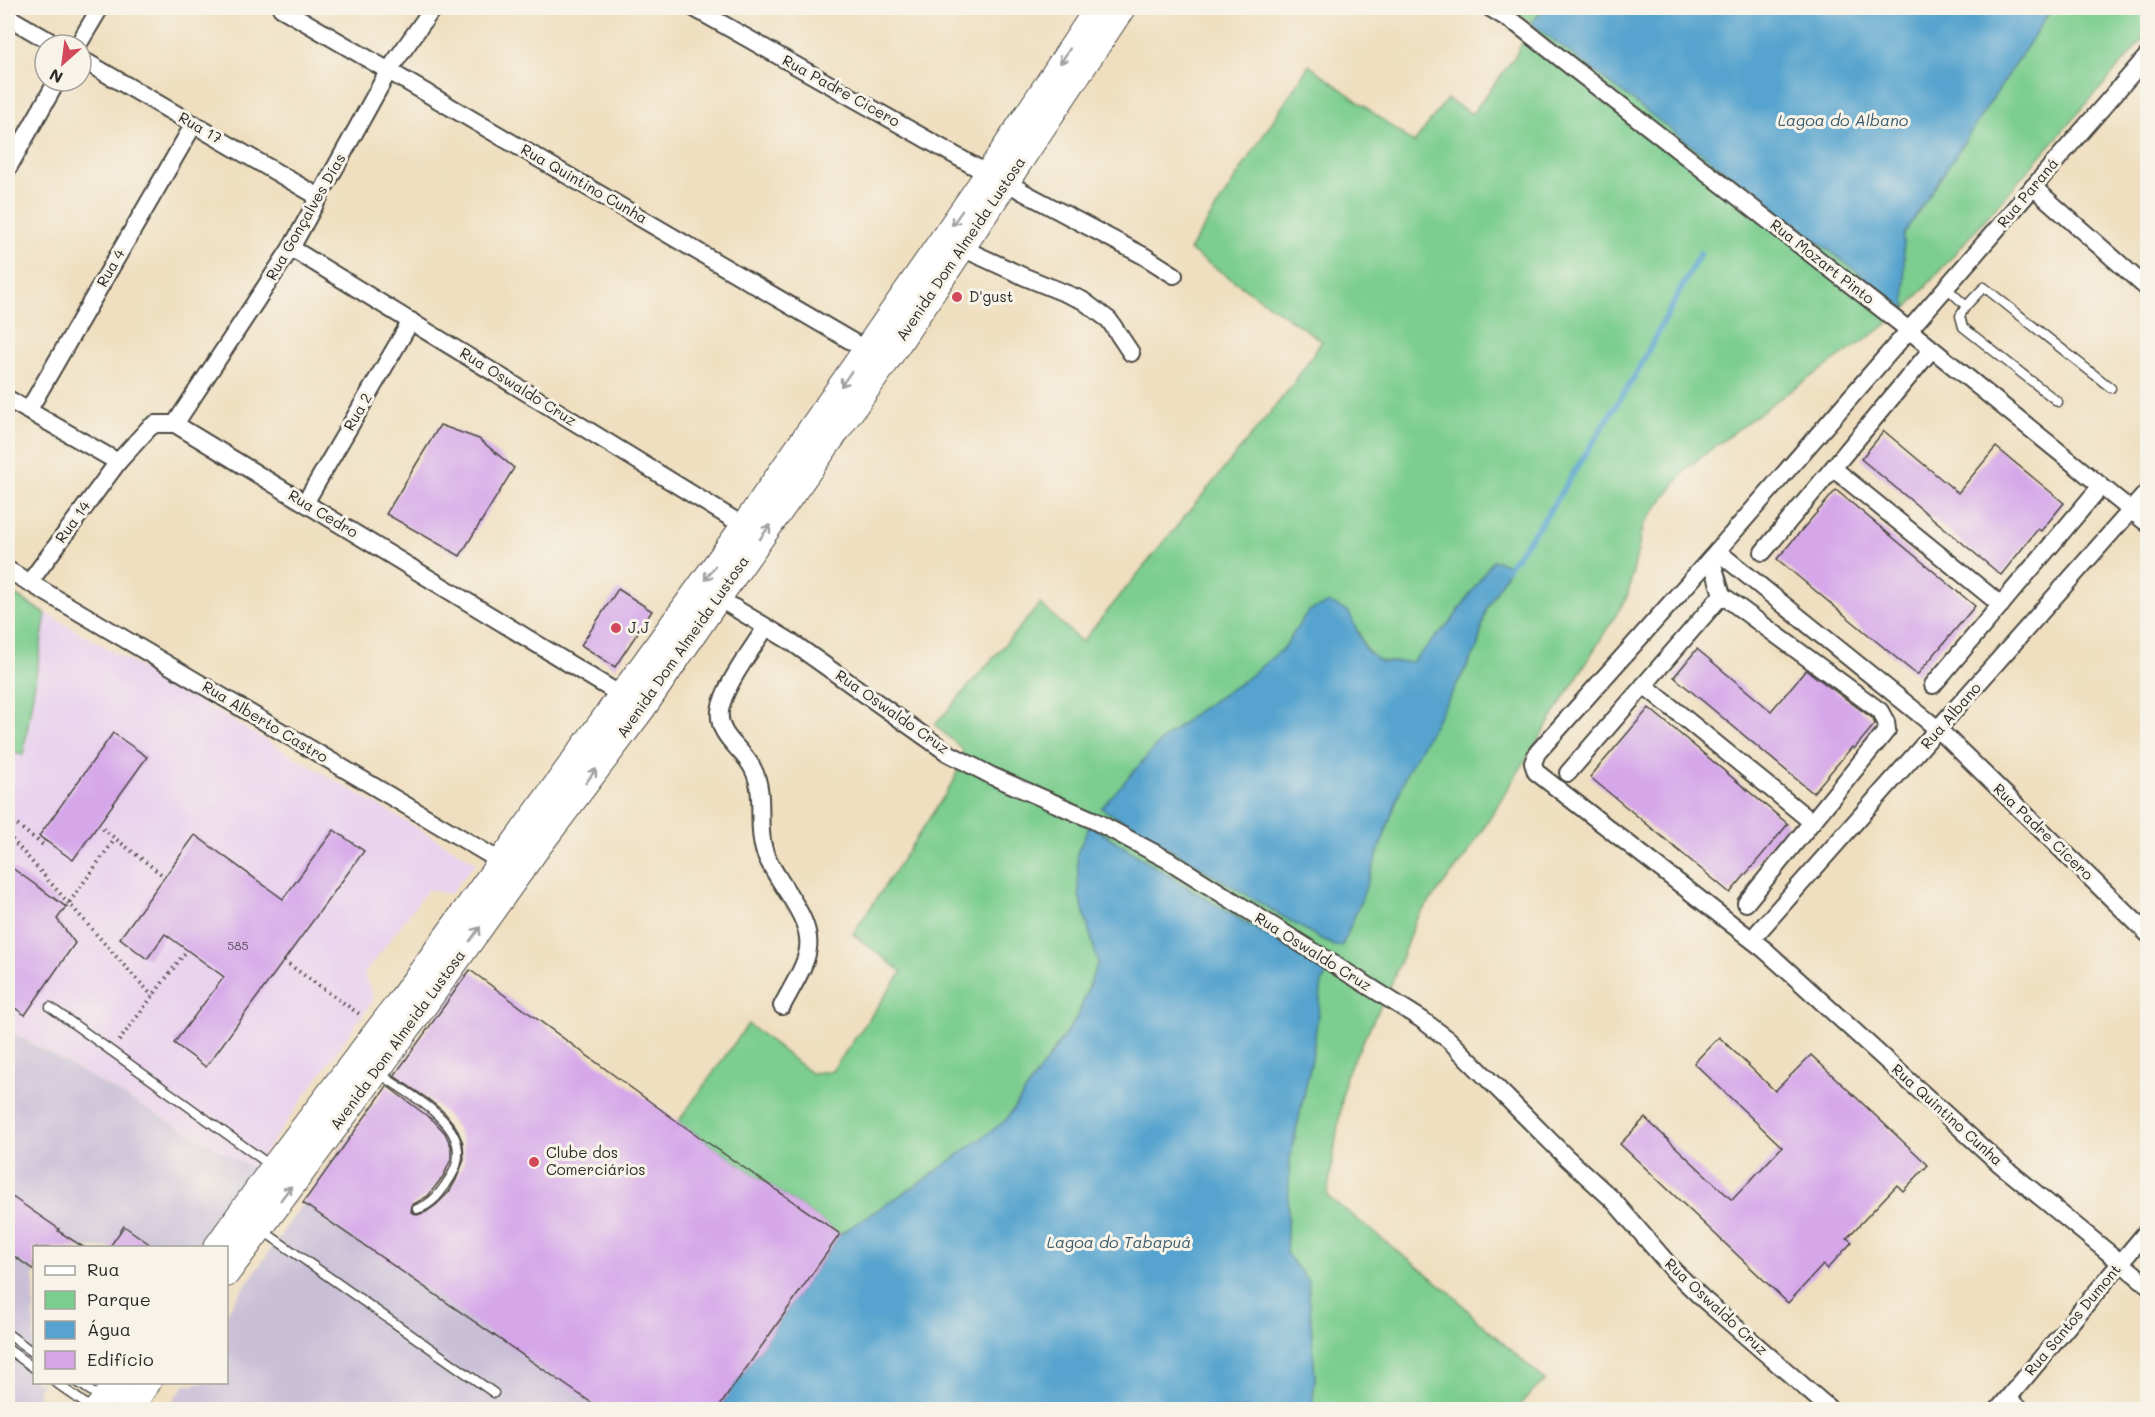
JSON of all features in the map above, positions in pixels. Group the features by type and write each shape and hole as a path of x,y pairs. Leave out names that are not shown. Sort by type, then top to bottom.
{"main road":[{"name":"Avenida Dom Almeida Lustosa","path":"218,1246 249,1221 376,1071 537,848 744,526 962,248 997,177 1098,8"},
{"name":"Avenida Dom Almeida Lustosa","path":"228,1269 273,1167 362,1053 500,861 718,598 876,356 997,177 1122,8"},
{"path":"128,1410 147,1384"}],"street":[{"path":"85,33 100,8"},
{"name":"Rua Quintino Cunha","path":"281,8 876,356"},
{"name":"Rua Gonçalves Días","path":"175,424 291,248 389,70 433,8"},
{"name":"Rua Padre Cícero","path":"694,8 1023,192 1144,256 1173,275"},
{"name":"Rua Mozart Pinto","path":"1490,8 1518,25 1910,331 2148,524"},
{"path":"8,17 36,33"},
{"name":"Rua Paraná","path":"1714,555 2148,55"},
{"name":"Rua 17","path":"93,66 319,197"},
{"path":"8,168 50,93"},
{"name":"Rua 4","path":"28,411 194,124"},
{"path":"2033,187 2148,290"},
{"name":"Rua Oswaldo Cruz","path":"291,248 744,526"},
{"path":"962,248 1025,278 1082,300 1109,320 1131,353"},
{"name":"Rua 2","path":"305,503 411,321"},
{"path":"1763,552 1932,350"},
{"path":"8,399 118,462 149,428 155,424 175,424"},
{"name":"Rua Cedro","path":"175,424 632,702"},
{"name":"Rua 14","path":"29,583 118,462"},
{"path":"1834,469 2001,604"},
{"path":"1933,685 2101,486"},
{"name":"Rua Albano","path":"1752,939 2148,491"},
{"path":"1714,555 1722,595 1881,711 1887,730 1746,903"},
{"name":"Rua Quintino Cunha","path":"1714,555 1537,753 1533,763 1536,771 1752,939 2000,1164 2148,1285"},
{"name":"Rua Padre Cícero","path":"1714,555 1939,730 2148,934"},
{"name":"Rua Alberto Castro","path":"8,570 500,861"},
{"path":"1568,773 1722,595"},
{"name":"Rua Oswaldo Cruz","path":"718,598 867,694 948,753 992,776 1093,820 1168,860 1421,1019 1449,1040 1566,1157 1612,1199 1675,1272 1702,1298 1831,1410"},
{"path":"766,627 726,692 720,711 721,724 727,738 747,758 758,783 763,848 770,864 798,908 808,931 809,949 804,966 782,1006"},
{"path":"1644,685 1812,822"},
{"name":"Rua Santos Dumont","path":"1998,1410 2148,1230"}],"lane":[{"path":"2058,402 1963,327 1960,316 1984,287 2111,388"},
{"path":"1947,288 1966,306"},
{"path":"50,1007 273,1167"},
{"path":"376,1071 437,1114 454,1134 459,1146 459,1161 444,1188 429,1205 417,1209"},
{"path":"249,1221 494,1393"},
{"path":"8,1335 33,1352"},
{"path":"8,1349 33,1367"},
{"path":"58,1384 103,1401"},
{"path":"78,1384 103,1401"},
{"path":"2010,1395 2028,1410"}],"path":[{"path":"8,818 43,845 45,841"},
{"path":"98,825 165,877"},
{"path":"8,835 68,905 153,996"},
{"path":"68,905 115,839"},
{"path":"112,1051 187,950"},
{"path":"284,961 362,1016"}],"shaded area":[{"path":"8,591 476,862 450,894 428,889 364,974 374,999 253,1169 8,1029"},
{"path":"8,1030 253,1169 196,1246 33,1246 33,1384 41,1384 37,1390 45,1409 8,1409"},
{"path":"303,1203 602,1410 166,1410 185,1384 193,1386 195,1384 228,1384 228,1311"}],"green space":[{"path":"1510,8 1546,8 1532,23 1905,308 1903,235 2052,8 2147,8 2147,35 1906,309 1773,403 1689,466 1644,524 1627,597 1466,856 1416,919 1391,985 1346,1075 1327,1196 1450,1292 1476,1319 1545,1380 1515,1409 1312,1409 1315,1377 1308,1281 1286,1253 1290,1159 1312,1058 1322,983 1328,970 1208,900 1091,825 1077,853 1079,895 1098,962 1078,1015 1005,1121 924,1180 840,1234 678,1122 748,1024 811,1073 832,1071 902,972 853,934 954,781 963,750 935,725 1040,604 1082,642 1291,387 1322,341 1189,250 1309,65 1414,143 1447,99 1472,114 1516,55 1531,23","holes":["1493,560 1511,565 1486,610 1477,649 1406,774 1362,898 1342,946 1334,946 1297,925 1102,808 1159,743 1196,712 1242,682 1284,648 1308,611 1359,632 1367,651 1378,660 1412,663 1453,619"]},
{"path":"8,591 46,614 23,755 8,752"}],"water":[{"name":"Lagoa do Albano","path":"1546,8 2052,8 1903,235 1906,309 1531,23"},
{"path":"1493,560 1511,565 1486,610 1477,648 1406,774 1362,898 1342,946 1334,946 1297,925 1101,808 1159,743 1196,712 1242,682 1284,648 1308,611 1330,603 1349,612 1365,649 1381,662 1412,662 1453,619"},
{"name":"Lagoa do Tabapuá","path":"1090,825 1208,900 1328,970 1322,983 1312,1058 1290,1159 1286,1253 1308,1281 1315,1378 1312,1409 717,1410 840,1234 924,1180 1005,1121 1078,1016 1098,962 1079,895 1077,853"}],"building":[{"path":"440,425 479,439 514,468 460,556 386,514"},
{"path":"1884,431 1958,493 1996,447 2064,503 2041,531 2038,529 2001,575 1861,459"},
{"path":"1836,490 1975,606 1917,675 1777,559"},
{"name":"J.J","path":"618,589 652,611 615,667 581,645"},
{"path":"1697,649 1771,711 1806,670 1872,718 1875,724 1813,793 1674,677"},
{"path":"1649,708 1788,824 1730,893 1590,777"},
{"path":"113,733 147,757 73,860 39,836"},
{"path":"334,830 364,851 206,1067 174,1043 224,977 165,934 147,959 120,938 195,835 283,899"},
{"path":"8,865 66,907 57,919 75,943 25,1015 8,1003"},
{"name":"Clube dos Comerciários","path":"470,970 678,1122 840,1234 717,1410 602,1410 303,1203 387,1086 434,1121 445,1133 451,1146 451,1159 444,1175 428,1196 412,1205 411,1212 417,1215 426,1212 449,1192 464,1160 463,1143 456,1127 444,1112 394,1076"},
{"path":"1719,1037 1775,1091 1811,1055 1928,1165 1903,1191 1897,1185 1847,1238 1852,1242 1827,1269 1823,1265 1788,1303 1620,1144 1645,1118 1732,1200 1782,1147 1694,1063"},
{"path":"8,1194 82,1246 33,1246 33,1269 8,1252"},
{"path":"124,1226 152,1246 110,1246"}],"waterway":[{"path":"1507,569 1547,515 1636,374 1700,253"}],"place":[{"name":"D'gust","path":"957,297"},
{"name":"J.J","path":"616,628"},
{"name":"Clube dos Comerciários","path":"534,1162"}]}
